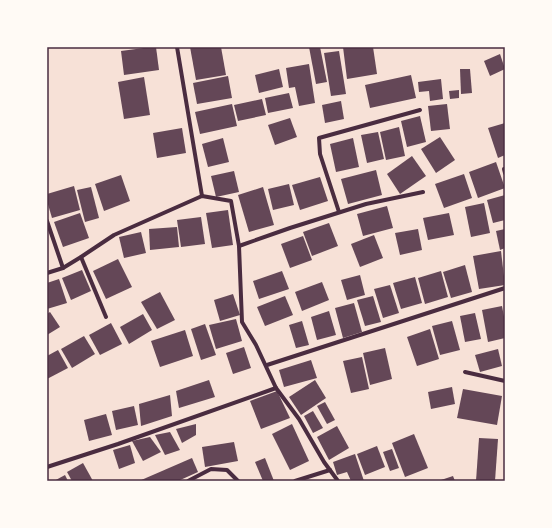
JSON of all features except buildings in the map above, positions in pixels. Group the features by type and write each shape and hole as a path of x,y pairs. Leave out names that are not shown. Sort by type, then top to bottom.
{"street":[{"path":"177,47 202,196"},
{"path":"339,212 320,154 319,138 420,110"},
{"path":"239,246 366,204 423,192"},
{"path":"47,273 63,268 81,258 114,235 202,196 231,201 239,246 242,322 267,365 276,388 299,419 338,481"},
{"path":"47,222 63,268"},
{"path":"81,258 106,317"},
{"path":"267,365 505,288"},
{"path":"465,372 505,382"},
{"path":"47,467 118,444 276,388"},
{"path":"188,481 211,470 227,470 238,481"},
{"path":"295,481 330,470"}]}
